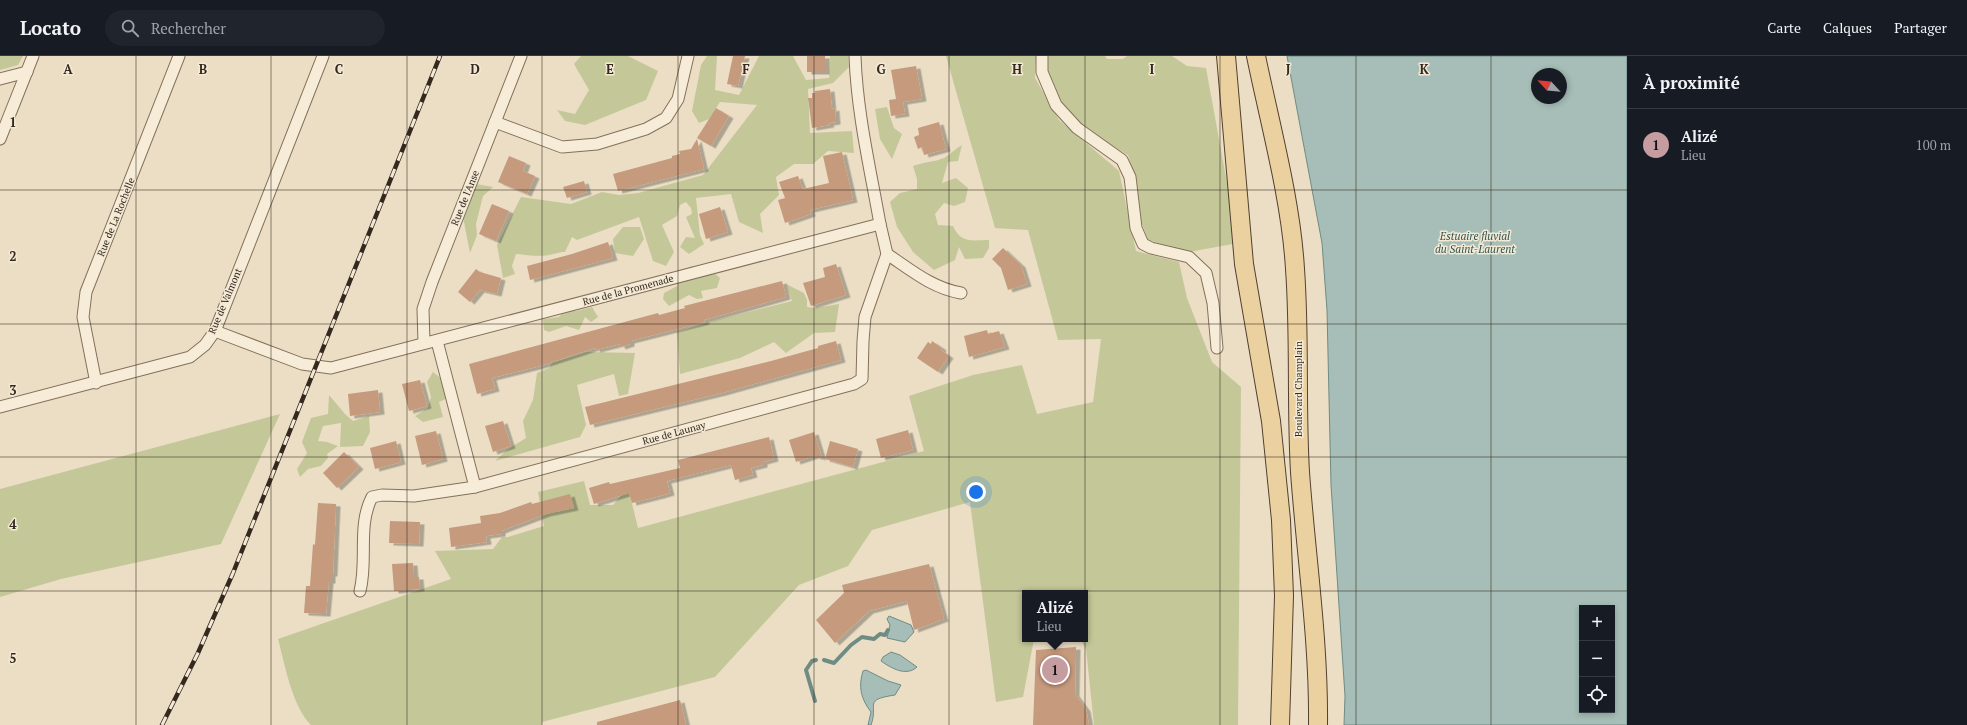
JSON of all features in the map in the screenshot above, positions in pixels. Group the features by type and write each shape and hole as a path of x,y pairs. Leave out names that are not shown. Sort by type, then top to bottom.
{"main road":[{"path":"1226,56 1244,264 1271,421 1281,520 1284,596 1280,725"},
{"name":"Boulevard Champlain","path":"1256,56 1286,203 1295,267 1299,351 1299,448 1305,533 1315,635 1319,695 1318,725"}],"street":[{"path":"0,139 33,56"},
{"name":"Rue de La Rochelle","path":"96,383 83,317 86,292 179,56"},
{"name":"Rue de Valmont","path":"0,407 96,383 190,357 205,345 215,330 323,56"},
{"name":"Rue de l'Anse","path":"424,343 423,309 434,275 521,56"},
{"path":"495,122 562,147 597,144 646,129 666,118 678,99 688,56"},
{"path":"855,56 856,82 863,131 887,254 927,282 945,290 961,293"},
{"path":"1042,56 1042,72 1056,105 1077,128 1122,160 1130,177 1136,228 1143,244 1151,248 1189,257 1206,273 1213,303 1217,348"},
{"path":"0,79 27,72"},
{"name":"Rue de la Promenade","path":"215,330 302,364 331,368 353,364 424,343 437,341 880,224"},
{"name":"Rue de Launay","path":"475,487 854,384 862,379 865,317 887,254"},
{"path":"360,591 362,580 366,507 372,497 382,495 414,496 475,487 437,341"}],"green space":[{"path":"0,56 23,56 18,65 0,70"},
{"path":"581,56 628,56 658,71 646,100 585,125 565,121 557,110 575,114 589,90 574,64"},
{"path":"707,56 717,56 715,90 739,95 759,56 793,56 806,80 829,78 830,56 848,56 849,67 833,83 808,89 810,133 852,131 854,153 828,151 813,164 794,164 776,177 779,195 760,214 763,233 739,222 731,194 696,198 700,235 704,244 689,254 680,247 686,237 695,238 686,217 692,214 691,208 686,202 680,205 677,216 662,225 674,252 666,266 653,261 639,217 577,240 572,237 565,252 541,256 516,254 512,266 515,274 503,278 497,245 521,197 571,204 602,192 619,195 638,193 703,175 757,105 720,102 709,119 699,123 692,111 701,65"},
{"path":"946,56 1036,56 1035,78 1059,120 1119,171 1136,251 1179,262 1187,298 1212,362 1241,387 1238,725 1094,725 1086,649 1082,642 1088,642 1088,590 1022,590 1022,642 1033,642 1023,697 996,702 970,502 872,530 848,566 799,585 715,677 542,722 542,725 311,725 304,717 290,685 278,639 451,579 435,551 493,549 502,537 508,537 544,526 538,492 584,481 590,505 613,505 628,487 638,528 924,451 909,396 973,375 1022,365 1037,414 1093,402 1101,339 1058,340 1028,230 995,228"},
{"path":"1046,56 1105,56 1107,59 1123,59 1127,56 1172,56 1187,66 1206,68 1238,243 1189,252 1148,240 1139,216 1137,184 1128,155 1090,131 1065,108 1056,95 1048,73"},
{"path":"887,107 894,128 902,134 892,159 880,139 875,109"},
{"path":"962,145 958,161 948,162 942,183 956,178 968,188 965,202 954,206 944,203 935,214 938,225 953,226 960,236 968,240 989,240 989,248 983,258 965,259 959,247 955,260 934,270 913,252 897,227 890,202 900,193 917,189 917,179 913,166 944,158"},
{"path":"476,184 493,187 483,196 476,224 477,235 470,253 463,217"},
{"path":"623,227 640,227 644,239 633,256 615,253 613,239"},
{"path":"693,266 698,278 713,272 720,278 717,288 701,291 703,298 697,299 689,295 669,306 663,299 664,293 677,286 680,270"},
{"path":"786,284 804,293 807,300 807,307 815,308 839,304 835,332 814,333 786,353 774,342 740,358 680,374 677,332 792,301"},
{"path":"568,306 576,311 592,307 598,317 591,322 585,317 579,330 566,326 549,332 544,330 543,319 559,317"},
{"path":"587,352 635,353 628,394 619,396 614,374 577,385 586,425 580,437 495,461 508,449 526,438 523,421 533,400 537,373 549,368 552,363"},
{"path":"433,372 443,380 448,398 439,402 443,417 423,422 415,416 428,408 431,397 427,382"},
{"path":"329,395 353,421 369,416 370,432 363,446 340,447 341,423 323,426 318,441 327,442 338,446 327,454 328,458 321,466 308,469 300,477 297,469 307,453 302,442 311,418 328,414"},
{"path":"280,414 221,544 61,579 0,597 0,489"}],"water":[{"name":"Estuaire fluvial du Saint-Laurent","path":"1287,56 1627,56 1627,725 1344,725 1345,696 1331,485 1327,310 1322,243"},
{"path":"889,616 911,625 914,632 905,642 887,638 890,625 887,619"},
{"path":"891,652 900,655 917,667 913,670 903,671 894,669 881,661 883,657"},
{"path":"866,670 888,681 901,685 895,695 875,701 871,725 868,725 871,712 861,693 861,677 863,671"}],"building":[{"path":"733,56 745,56 738,86 727,84"},
{"path":"807,56 825,56 825,72 807,72"},
{"path":"916,66 922,99 903,102 905,114 891,116 889,100 896,99 891,70"},
{"path":"830,89 832,109 835,108 836,122 829,123 830,125 812,128 808,98 812,98 812,93 815,93 815,91"},
{"path":"716,108 729,116 711,146 697,138"},
{"path":"939,122 946,149 924,155 922,147 918,149 914,137 919,135 918,128"},
{"path":"697,139 704,169 618,191 613,174 672,158 672,156 680,154 679,151 691,149"},
{"path":"842,152 853,200 810,210 811,214 785,223 778,200 785,198 779,182 798,176 803,189 829,183 823,156"},
{"path":"509,156 526,163 523,171 535,176 527,194 498,182"},
{"path":"584,181 587,192 567,198 563,187"},
{"path":"492,204 509,211 496,241 479,234"},
{"path":"720,207 728,232 706,239 699,214"},
{"path":"608,242 613,258 530,280 527,266 572,254"},
{"path":"1003,248 1021,265 1027,284 1008,290 1001,268 992,259"},
{"path":"836,264 846,295 811,306 803,283 825,277 823,268"},
{"path":"476,269 480,272 501,278 497,294 480,290 470,302 458,292"},
{"path":"782,281 786,297 704,320 705,322 630,341 630,344 621,347 620,344 596,350 595,348 540,366 492,378 495,389 477,394 469,364 658,313 659,315 685,308 684,306"},
{"path":"987,330 988,334 999,331 1005,347 969,357 964,336"},
{"path":"836,341 841,360 722,393 590,425 585,407 771,361 818,348 818,346"},
{"path":"932,341 942,348 941,350 949,356 938,372 917,358 928,342 931,344"},
{"path":"420,380 427,406 409,411 402,384"},
{"path":"378,390 380,412 350,416 348,394"},
{"path":"503,421 511,446 493,452 485,426"},
{"path":"908,430 913,450 881,458 876,439"},
{"path":"436,431 443,459 422,465 415,436"},
{"path":"814,432 822,458 814,456 796,462 789,440"},
{"path":"769,437 774,459 763,462 763,465 751,468 753,475 735,480 731,465 667,481 670,493 660,496 632,503 629,493 594,504 589,488 609,482 610,484 680,468 678,460"},
{"path":"396,441 401,462 375,469 370,448"},
{"path":"830,441 858,449 853,467 825,459"},
{"path":"344,452 359,467 337,488 323,473"},
{"path":"570,494 574,508 546,514 501,531 501,534 486,536 487,542 451,547 449,528 481,523 480,516 500,513 531,502 532,504"},
{"path":"318,503 336,504 333,574 331,574 331,581 329,581 326,614 304,613 306,586 310,586"},
{"path":"390,521 420,522 419,544 389,543"},
{"path":"413,563 414,577 419,577 420,589 394,591 392,564"},
{"path":"929,564 944,619 914,630 907,601 869,611 835,643 816,620 844,593 842,585"},
{"path":"1076,647 1075,694 1086,709 1089,725 1033,725 1036,650"},
{"path":"680,700 686,725 597,725 597,722"}],"waterway":[{"path":"824,660 834,663 851,645 862,637 874,639 880,634 885,635 888,630"},
{"path":"815,701 806,670 812,661 816,660"}],"railway":[{"path":"162,725 198,653 233,573 440,56"}],"place":[{"name":"Alizé","path":"1055,670"}]}
